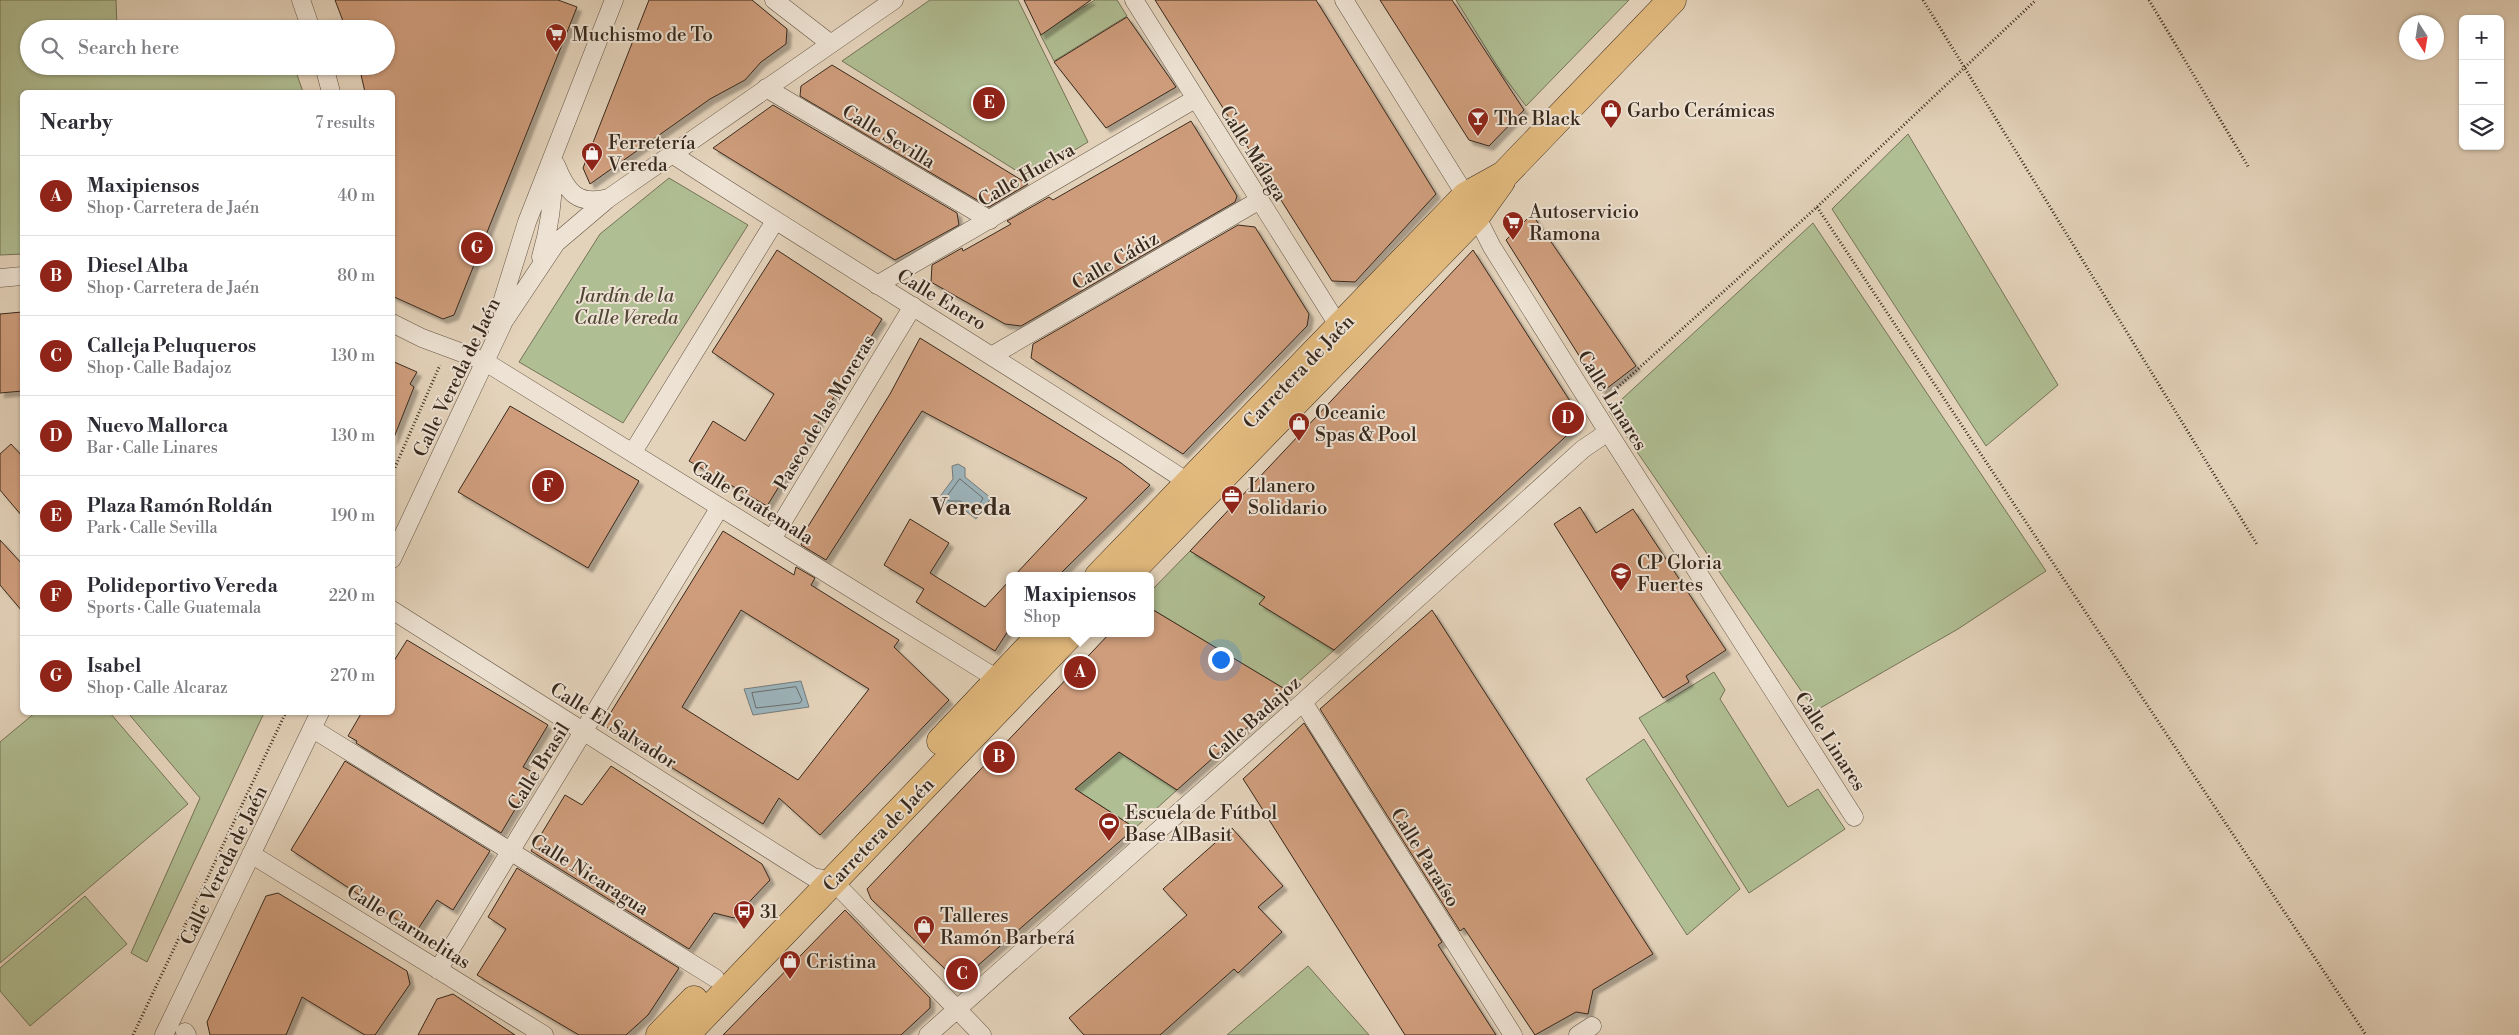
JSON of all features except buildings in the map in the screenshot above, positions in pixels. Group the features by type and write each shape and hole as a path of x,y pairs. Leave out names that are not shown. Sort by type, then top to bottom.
{"main road":[{"name":"Carretera de Jaén","path":"1103,572 1340,328 1504,175 1672,0"},
{"name":"Carretera de Jaén","path":"1130,572 1471,206"},
{"name":"Carretera de Jaén","path":"1007,685 1040,637"},
{"name":"Carretera de Jaén","path":"686,1035 823,879 1007,685 1066,637"},
{"name":"Carretera de Jaén","path":"660,1035 715,978 823,879"}],"street":[{"path":"301,0 309,20"},
{"path":"484,361 526,222 614,0"},
{"path":"774,0 831,44"},
{"name":"Calle Vereda de Jaén","path":"395,553 504,321 556,244 609,198 894,0"},
{"name":"Calle Málaga","path":"1134,0 1258,202 1340,328"},
{"name":"Calle Linares","path":"1344,0 1471,206 1492,247 1854,817"},
{"path":"326,75 330,90"},
{"name":"Calle Sevilla","path":"766,88 990,220"},
{"name":"Calle Huelva","path":"877,285 1195,99"},
{"name":"Calle Enero","path":"672,154 877,285 993,355 1189,483"},
{"path":"553,157 562,179 574,195 591,202 609,198"},
{"path":"537,272 552,218 554,196 553,157"},
{"name":"Calle Cádiz","path":"993,355 1258,202"},
{"path":"633,452 775,221"},
{"path":"0,278 20,276"},
{"name":"Paseo de las Moreras","path":"772,539 913,306"},
{"name":"Calle Guatemala","path":"395,324 448,348 484,361 1007,685"},
{"name":"Calle Badajoz","path":"928,1035 956,1008 1303,702 1583,449 1608,432"},
{"name":"Calle Brasil","path":"438,970 720,507"},
{"name":"Calle El Salvador","path":"395,612 823,879 982,1035"},
{"name":"Calle Paraíso","path":"1303,702 1513,1035"},
{"name":"Calle Vereda de Jaén","path":"164,1035 317,720"},
{"name":"Calle Nicaragua","path":"317,720 511,850 715,978"},
{"name":"Calle Carmelitas","path":"251,854 544,1035"}],"path":[{"path":"1923,0 1966,67 2258,546"},
{"path":"1594,409 1817,207 2036,0"},
{"path":"2149,0 2250,168"},
{"path":"1817,207 2366,1035"},
{"path":"395,467 448,348"},
{"path":"133,1035 285,715"}],"green space":[{"path":"0,0 116,0 117,20 20,20 20,75 297,75 302,90 20,90 20,254 0,255"},
{"path":"930,0 1018,0 1088,142 1028,178 842,61"},
{"path":"1095,0 1117,0 1127,16 1054,61 1040,34"},
{"path":"1456,0 1629,0 1526,106 1502,74"},
{"path":"1908,134 2058,385 1986,446 1832,209"},
{"name":"Jardín de la Calle Vereda","path":"669,178 748,225 623,423 519,362 600,234"},
{"path":"1813,223 2046,571 1958,629 1815,711 1609,411"},
{"path":"1190,551 1265,597 1260,604 1334,650 1288,691 1154,610 1154,588"},
{"path":"1714,672 1725,690 1720,699 1788,807 1818,789 1845,829 1749,893 1639,718"},
{"path":"32,715 112,715 188,804 0,963 0,742"},
{"path":"130,715 263,715 147,962 131,953 200,798"},
{"path":"1644,739 1740,889 1687,935 1586,779"},
{"path":"1119,752 1177,790 1135,828 1075,789"},
{"path":"85,896 127,944 30,1026 0,991 0,968"},
{"path":"1308,966 1369,1035 1227,1035"}],"water":[{"path":"958,464 965,468 965,477 991,498 976,519 958,505 948,506 941,501 941,495 953,479 952,466"},
{"path":"801,681 809,707 753,715 744,689"}],"place":[{"name":"Muchismo de To","path":"556,53"},
{"name":"Plaza Ramón Roldán","path":"989,103"},
{"name":"Garbo Cerámicas","path":"1611,129"},
{"name":"The Black","path":"1478,137"},
{"name":"Ferretería Vereda","path":"592,172"},
{"name":"Autoservicio Ramona","path":"1513,241"},
{"name":"Isabel","path":"477,248"},
{"name":"Nuevo Mallorca","path":"1568,418"},
{"name":"Oceanic Spas & Pool","path":"1299,442"},
{"name":"Polideportivo Vereda","path":"548,486"},
{"name":"Llanero Solidario","path":"1232,515"},
{"name":"CP Gloria Fuertes","path":"1621,592"},
{"name":"Maxipiensos","path":"1080,672"},
{"name":"Diesel Alba","path":"999,757"},
{"name":"Escuela de Fútbol Base AlBasit","path":"1109,842"},
{"name":"31","path":"744,930"},
{"name":"Talleres Ramón Barberá","path":"924,945"},
{"name":"Calleja Peluqueros","path":"962,974"},
{"name":"Cristina","path":"790,980"}],"district":[{"name":"Vereda","path":"971,507"}]}
